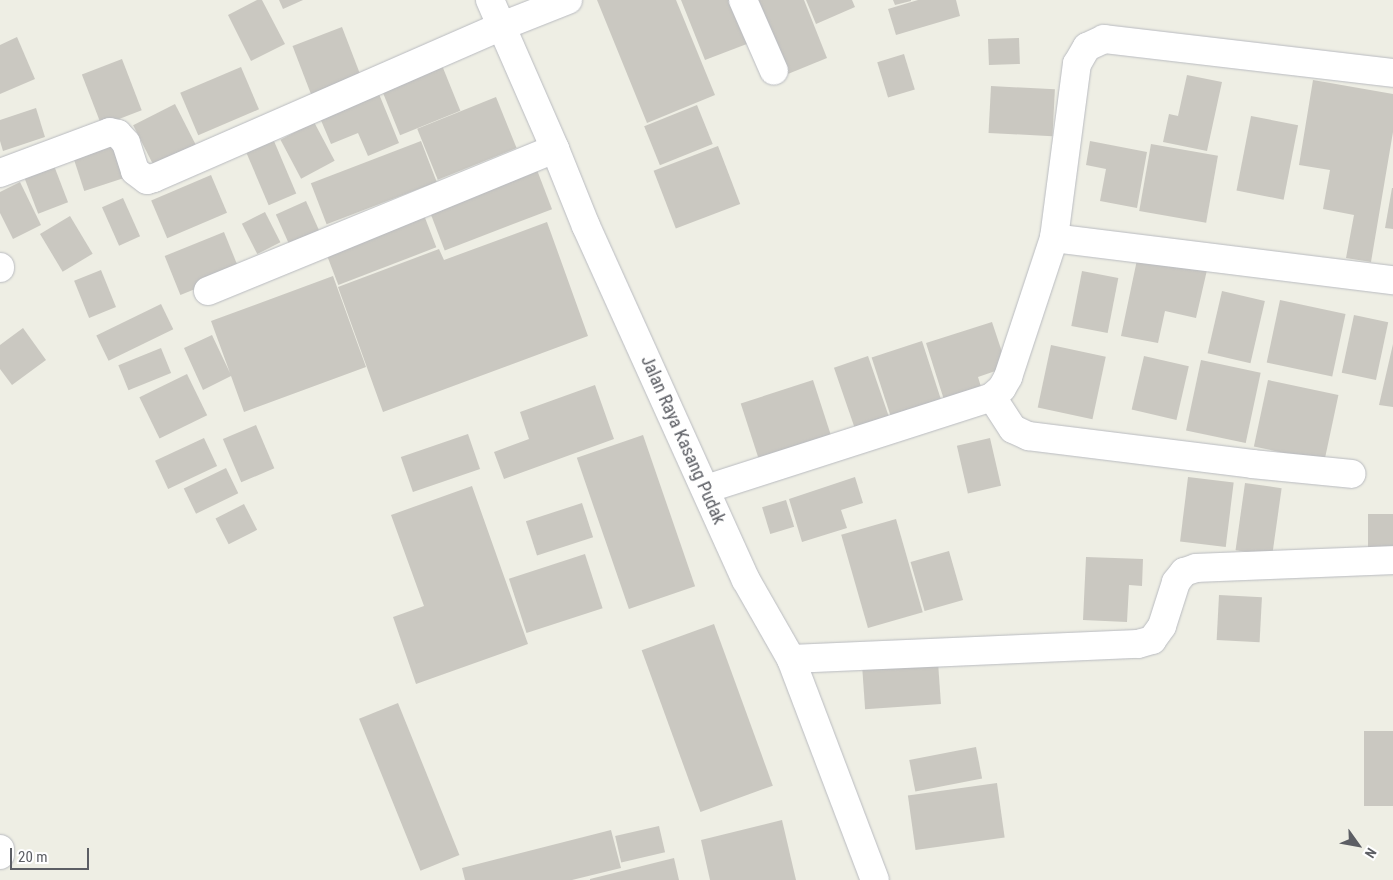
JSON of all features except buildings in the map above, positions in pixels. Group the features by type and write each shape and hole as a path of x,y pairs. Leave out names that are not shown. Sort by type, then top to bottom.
{"street":[{"name":"Jalan Raya Kasang Pudak","path":"490,0 555,149 586,226 746,580 791,659 875,880"},
{"path":"0,173 110,132 118,134 126,143 134,171 146,180 154,178 502,26 568,0"},
{"path":"743,0 774,71"},
{"path":"706,489 992,397 1002,388 1008,377 1054,238 1077,64 1088,47 1104,39 1393,73"},
{"path":"208,291 555,149"},
{"path":"1054,238 1393,280"},
{"path":"992,397 1013,428 1028,436 1252,464 1352,474"},
{"path":"791,659 1138,644 1152,640 1162,626 1176,582 1184,572 1196,568 1393,560"},
{"path":"0,849 0,855"}]}
